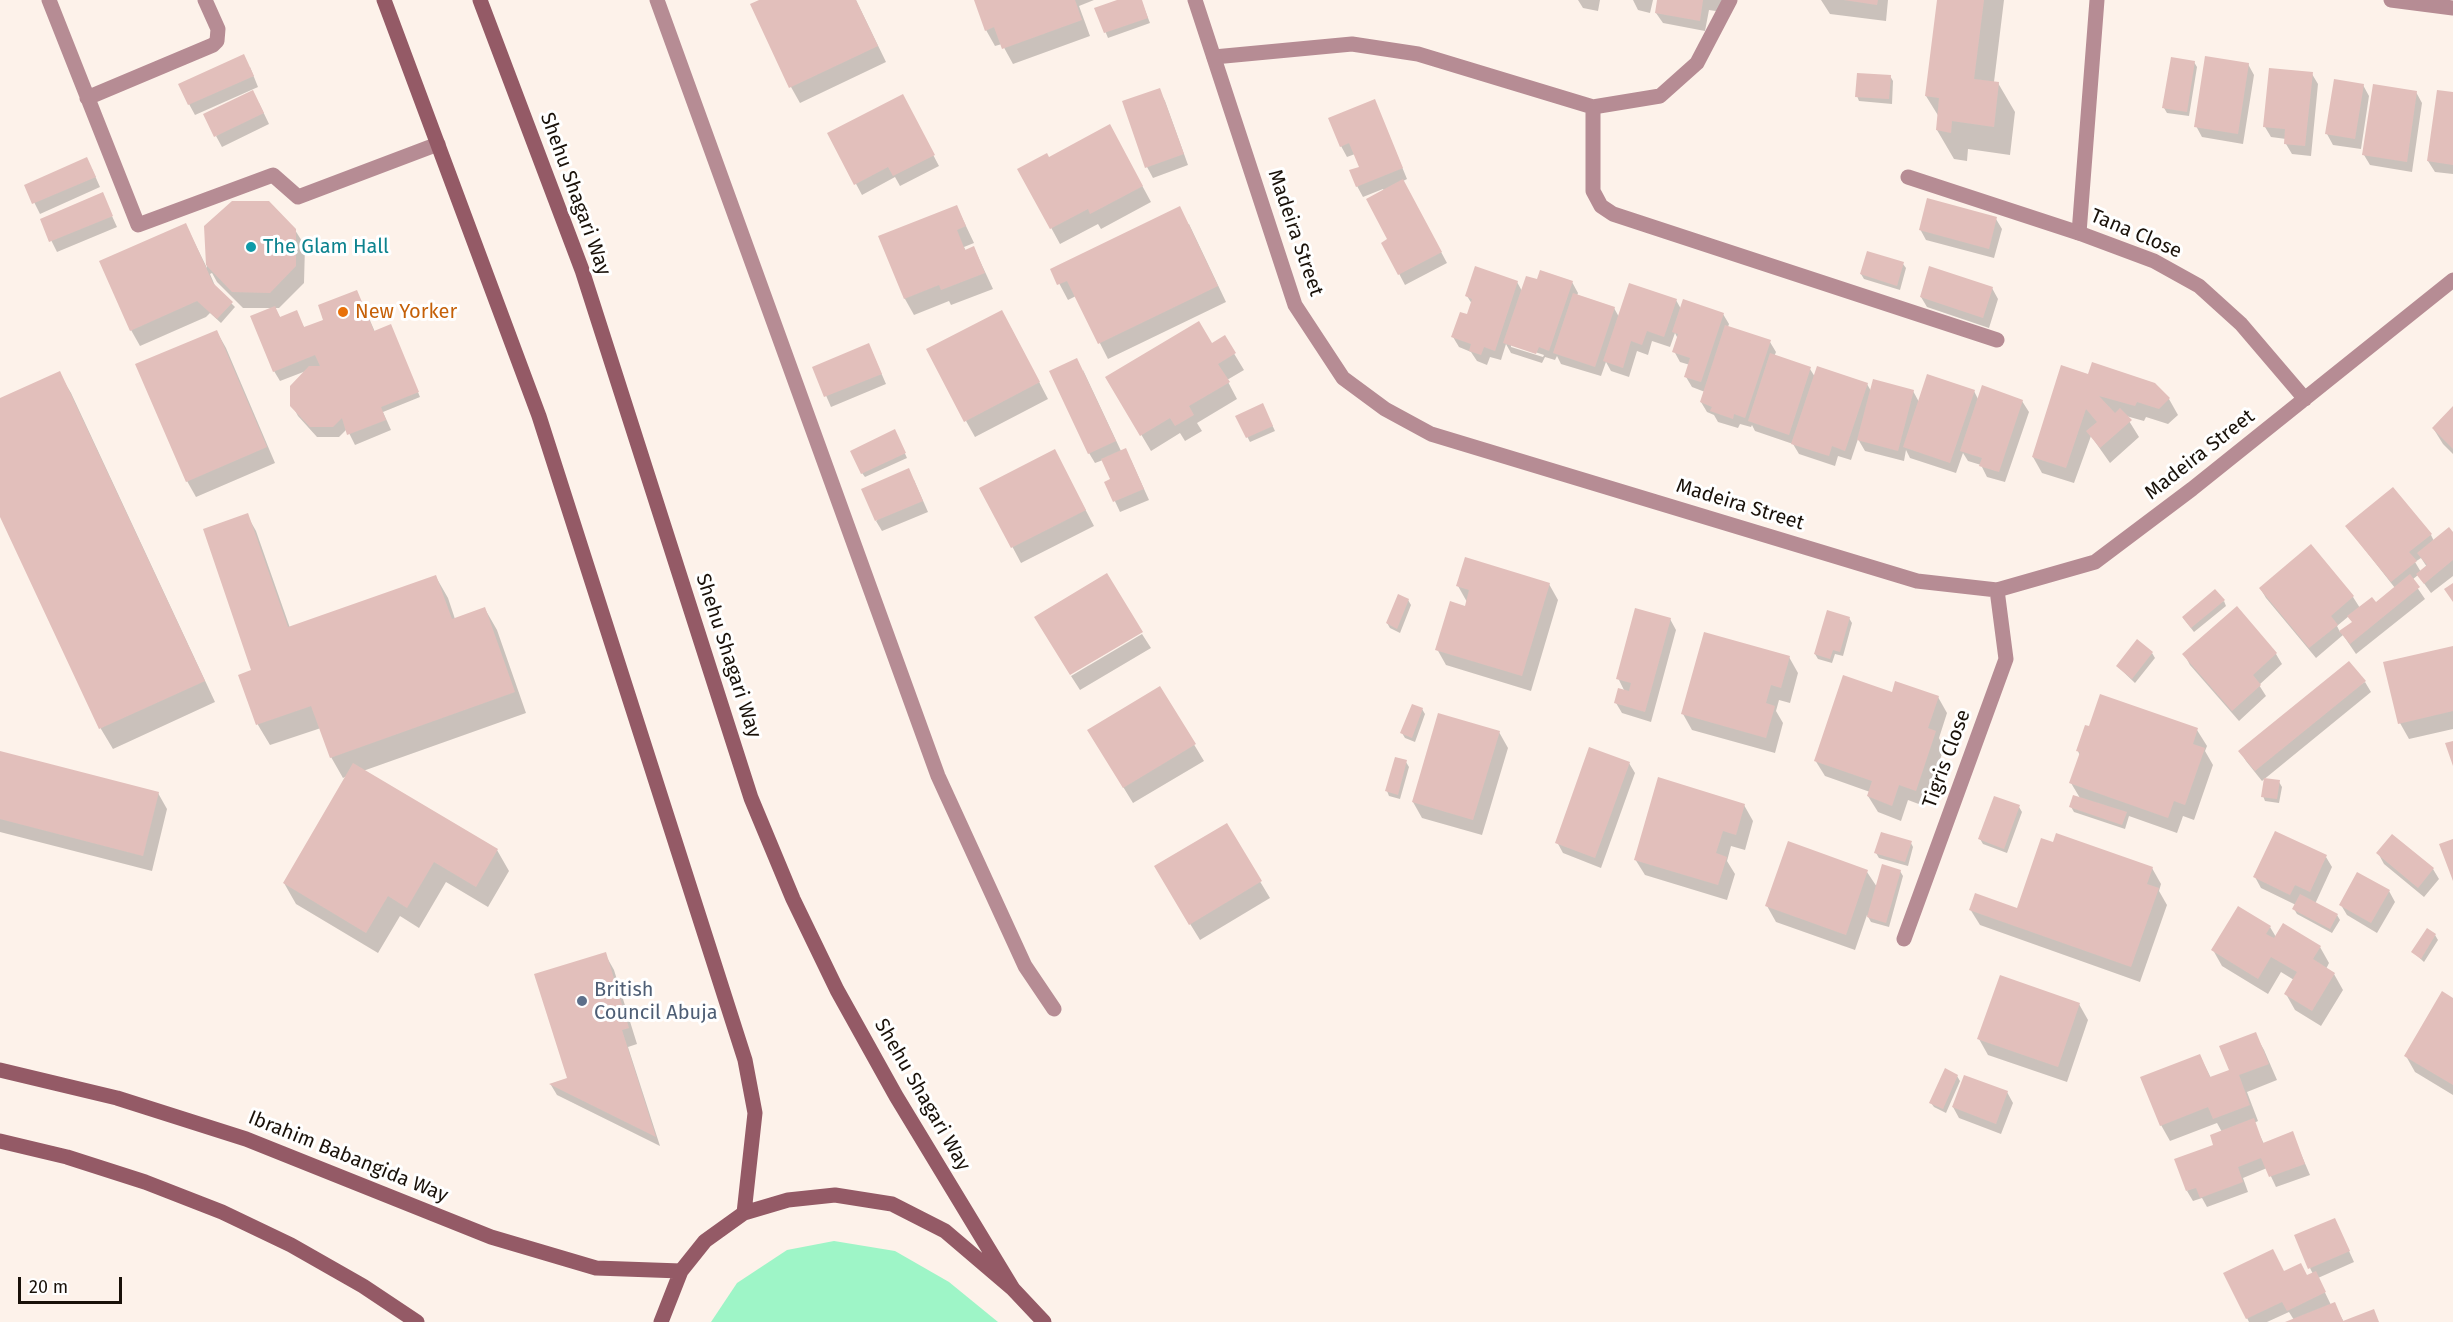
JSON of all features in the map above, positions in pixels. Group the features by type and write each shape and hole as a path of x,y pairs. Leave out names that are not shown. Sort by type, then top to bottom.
{"main road":[{"path":"384,0 539,416 745,1060 755,1113 744,1213"},
{"name":"Shehu Shagari Way","path":"480,0 582,270 755,808 793,899 837,990 896,1096 1013,1289"},
{"name":"Ibrahim Babangida Way","path":"0,1070 117,1098 246,1138 492,1237 596,1268 681,1271"},
{"path":"0,1142 67,1157 145,1182 222,1212 291,1245 353,1280 417,1322"},
{"path":"661,1322 681,1271 705,1241 744,1213 788,1200 835,1195 892,1204 945,1232 1013,1289 1044,1322"}],"street":[{"path":"49,0 138,225 273,176 298,197 438,144"},
{"path":"87,98 213,45 217,41 219,29 205,0"},
{"path":"657,0 938,776 1025,966 1054,1009"},
{"name":"Madeira Street","path":"1195,0 1295,305 1344,378 1385,409 1431,434 1917,580 1997,590 2094,562 2192,489 2453,280"},
{"path":"1214,57 1352,44 1418,54 1593,107 1660,96 1697,63 1730,0"},
{"path":"2079,233 2097,0"},
{"path":"2391,0 2453,8"},
{"path":"1593,107 1593,191 1601,206 1612,214 1997,340"},
{"name":"Tana Close","path":"1908,177 2079,233 2154,261 2199,286 2241,324 2305,399"},
{"name":"Tigris Close","path":"1904,939 2006,659 1997,590"}],"green space":[{"path":"834,1241 895,1251 949,1282 998,1322 711,1322 737,1283 787,1250"}],"building":[{"path":"759,0 856,0 878,46 789,88 750,4"},
{"path":"974,0 1075,0 1082,20 1002,49 994,27 985,31"},
{"path":"1117,0 1142,0 1148,18 1104,33 1094,8"},
{"path":"1657,0 1703,0 1700,21 1655,13"},
{"path":"1844,0 1878,0 1877,5"},
{"path":"1937,0 1984,0 1974,79 1999,82 1994,127 1952,121 1951,133 1936,130 1939,98 1925,96"},
{"path":"244,54 254,76 188,105 178,84"},
{"path":"2205,56 2249,63 2238,134 2194,127"},
{"path":"2171,57 2195,61 2187,112 2162,108"},
{"path":"2269,68 2313,72 2305,146 2284,144 2285,129 2263,127"},
{"path":"1857,73 1891,75 1889,99 1855,97"},
{"path":"2334,79 2364,84 2355,139 2325,134"},
{"path":"2373,84 2417,91 2407,162 2362,155"},
{"path":"1160,88 1184,154 1145,168 1122,101"},
{"path":"253,90 264,113 214,137 203,114"},
{"path":"2437,90 2453,92 2453,165 2427,161"},
{"path":"903,94 935,155 893,176 888,167 854,185 827,133"},
{"path":"1375,99 1403,168 1356,187 1349,170 1359,167 1349,143 1340,147 1328,118"},
{"path":"1110,124 1143,186 1090,214 1088,209 1050,229 1017,169 1047,153 1049,157"},
{"path":"87,157 96,177 32,204 24,185"},
{"path":"1403,179 1442,252 1398,275 1381,243 1387,239 1366,199"},
{"path":"103,192 113,216 49,242 40,219"},
{"path":"1927,198 1997,217 1989,249 1919,230"},
{"name":"The Glam Hall","path":"232,201 269,201 296,229 296,266 270,293 232,292 206,265 204,226"},
{"path":"957,205 966,226 957,230 965,250 974,246 985,273 941,290 939,285 904,299 878,236"},
{"path":"1180,206 1218,286 1098,344 1067,281 1057,285 1050,269"},
{"path":"186,223 213,283 233,302 217,319 197,301 130,331 99,261"},
{"path":"1867,251 1904,262 1897,286 1860,274"},
{"path":"1475,266 1518,281 1495,351 1484,347 1481,355 1469,351 1471,344 1451,337 1460,312 1467,314 1472,299 1465,296"},
{"path":"1929,266 1993,287 1983,318 1920,297"},
{"path":"1540,270 1573,281 1549,351 1539,347 1536,354 1503,343 1526,276 1537,279"},
{"path":"1629,283 1677,299 1664,337 1647,331 1642,345 1631,341 1623,368 1603,361"},
{"path":"357,290 374,331 391,324 419,392 381,407 386,420 347,435 342,418 333,427 310,427 290,406 290,386 309,366 320,366 315,355 273,372 250,316 275,306 280,317 297,310 304,327 323,320 318,305"},
{"path":"1573,293 1615,307 1595,367 1553,353"},
{"path":"1683,299 1724,313 1701,382 1684,377 1690,358 1672,352 1678,334 1672,332"},
{"path":"1002,310 1040,382 964,422 926,349"},
{"path":"1199,321 1212,343 1225,335 1236,353 1218,364 1230,382 1189,406 1194,415 1175,426 1170,418 1140,436 1105,377"},
{"path":"1725,325 1771,340 1745,418 1734,414 1733,419 1710,411 1712,407 1700,402"},
{"path":"217,330 267,447 186,482 135,364"},
{"path":"869,343 882,374 824,397 812,367"},
{"path":"1770,353 1811,367 1789,435 1748,421"},
{"path":"1077,358 1116,441 1088,454 1049,371"},
{"path":"2092,362 2155,383 2170,398 2159,409 2137,402 2135,406 2099,396 2115,413 2120,408 2132,420 2100,448 2086,431 2097,422 2086,409 2066,468 2032,457 2061,365 2088,374"},
{"path":"1817,366 1868,383 1845,451 1832,446 1829,456 1791,444"},
{"path":"60,371 205,681 99,729 0,517 0,398"},
{"path":"1927,374 1975,390 1950,463 1903,447"},
{"path":"1873,379 1914,390 1898,451 1857,440"},
{"path":"1982,385 2023,400 1999,472 1979,466 1982,458 1960,451"},
{"path":"1263,403 1273,426 1246,438 1235,416"},
{"path":"2453,406 2453,449 2432,428"},
{"path":"895,429 906,453 861,474 850,451"},
{"path":"1126,448 1144,489 1113,502 1104,482 1110,479 1101,459"},
{"path":"1055,449 1086,510 1011,548 979,488"},
{"path":"909,468 923,501 875,521 861,489"},
{"path":"2393,487 2432,534 2409,552 2417,561 2391,582 2345,526"},
{"path":"248,513 288,627 436,575 452,619 485,607 515,692 330,758 311,706 256,725 238,675 251,670 203,529"},
{"path":"2449,527 2453,532 2453,560 2424,584 2416,574 2427,565 2417,553"},
{"path":"2311,544 2354,596 2331,616 2338,625 2309,648 2259,588"},
{"path":"1465,557 1550,583 1522,676 1435,650 1450,601 1465,606 1469,590 1456,586"},
{"path":"1107,573 1143,632 1070,675 1034,617"},
{"path":"2410,574 2420,587 2350,644 2339,631 2352,622 2347,616 2372,597 2376,602"},
{"path":"2453,583 2453,602 2444,589"},
{"path":"2215,589 2225,600 2191,628 2182,617"},
{"path":"1398,594 1409,599 1397,629 1386,623"},
{"path":"2237,606 2277,653 2253,675 2261,685 2232,711 2182,654"},
{"path":"1635,608 1671,618 1645,712 1614,703 1618,688 1629,691 1631,683 1616,679"},
{"path":"1827,610 1850,617 1840,652 1833,650 1830,659 1814,654"},
{"path":"1704,632 1790,656 1781,688 1771,685 1766,703 1775,706 1766,738 1681,714"},
{"path":"2137,639 2153,652 2132,679 2116,666"},
{"path":"2453,646 2453,711 2398,724 2383,662"},
{"path":"2349,661 2366,681 2255,771 2238,751"},
{"path":"1843,675 1892,692 1895,681 1939,696 1928,728 1936,731 1916,791 1899,785 1892,806 1867,796 1872,781 1814,761"},
{"path":"1160,686 1196,744 1123,788 1087,730"},
{"path":"2100,694 2198,728 2193,744 2205,748 2185,805 2174,801 2168,818 2069,783 2080,752 2076,751 2085,725 2089,726"},
{"path":"1412,704 1423,708 1412,738 1400,733"},
{"path":"1438,713 1500,731 1473,820 1412,802"},
{"path":"2453,741 2453,766 2445,743"},
{"path":"1589,747 1630,762 1595,858 1555,843"},
{"path":"0,751 159,792 143,856 0,819"},
{"path":"1395,757 1407,760 1398,795 1385,791"},
{"path":"353,763 498,849 476,887 434,862 407,908 388,896 366,933 283,883"},
{"path":"1658,777 1745,804 1736,835 1723,831 1716,853 1727,857 1718,885 1634,860"},
{"path":"2264,778 2280,780 2277,799 2261,797"},
{"path":"2073,795 2127,812 2122,825 2069,807"},
{"path":"1994,796 2020,805 2004,849 1978,839"},
{"path":"1227,823 1262,881 1189,925 1154,866"},
{"path":"2275,831 2327,855 2310,892 2295,885 2290,895 2253,877"},
{"path":"1881,832 1912,841 1905,862 1874,853"},
{"path":"2056,833 2153,867 2147,884 2159,888 2131,967 1969,910 1975,893 2017,908 2041,838 2053,842"},
{"path":"2392,834 2434,868 2418,888 2376,853"},
{"path":"2453,839 2453,881 2439,844"},
{"path":"1788,841 1868,870 1846,935 1765,906"},
{"path":"1882,864 1901,870 1886,923 1867,917"},
{"path":"2357,872 2390,890 2371,923 2339,905"},
{"path":"2300,894 2338,914 2330,929 2292,909"},
{"path":"2238,906 2271,926 2266,934 2274,938 2283,923 2321,946 2313,959 2335,973 2312,1011 2284,994 2297,972 2271,957 2258,979 2211,950"},
{"path":"2427,928 2436,934 2421,959 2411,952"},
{"path":"606,952 629,1028 622,1030 656,1137 549,1084 567,1078 534,974"},
{"path":"2000,975 2080,1003 2058,1067 1977,1039"},
{"path":"2442,991 2453,998 2453,1085 2404,1056"},
{"path":"2256,1032 2269,1064 2239,1075 2250,1105 2213,1119 2208,1107 2160,1126 2140,1077 2200,1054 2210,1077 2229,1070 2219,1046"},
{"path":"1945,1068 1958,1075 1943,1109 1929,1103"},
{"path":"1964,1075 2008,1091 1996,1124 1952,1107"},
{"path":"2254,1118 2263,1143 2293,1131 2305,1164 2269,1177 2261,1158 2238,1167 2243,1182 2200,1198 2196,1188 2186,1191 2174,1159 2213,1145 2210,1135"},
{"path":"2335,1218 2350,1251 2308,1269 2294,1235"},
{"path":"2273,1249 2284,1271 2301,1263 2307,1275 2316,1271 2326,1292 2287,1311 2282,1302 2246,1319 2223,1273"},
{"path":"2335,1302 2343,1321 2374,1309 2379,1322 2285,1322"}],"place":[{"name":"The Glam Hall","path":"251,247"},
{"name":"New Yorker","path":"343,312"},
{"name":"British Council Abuja","path":"582,1001"}]}
